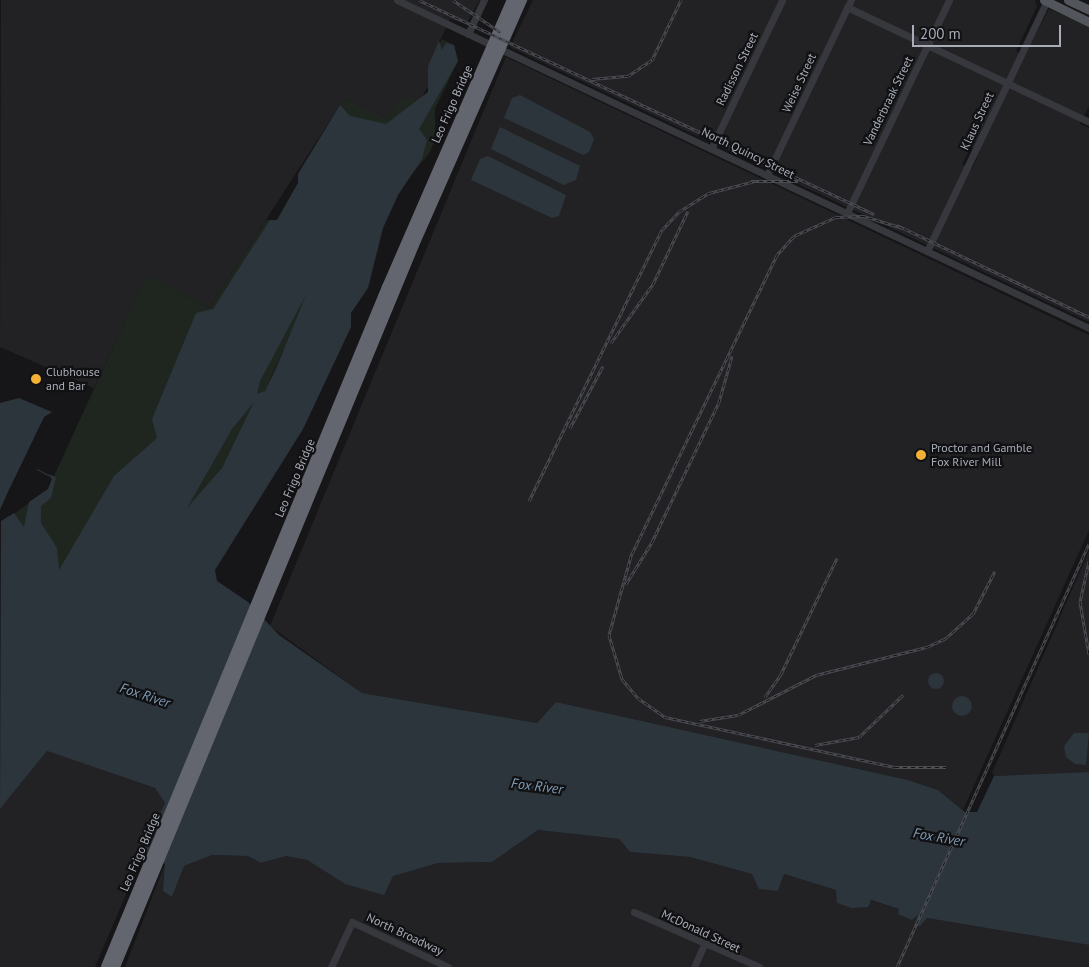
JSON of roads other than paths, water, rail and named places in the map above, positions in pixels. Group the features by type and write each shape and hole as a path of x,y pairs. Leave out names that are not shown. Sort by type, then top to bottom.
{"highway":[{"name":"Leo Frigo Bridge","path":"106,967 393,271 512,0"},
{"path":"115,967 418,236 522,0"}],"main road":[{"path":"1046,0 1089,22"},
{"path":"1068,0 1089,10"}],"street":[{"name":"North Quincy Street","path":"397,0 1088,326"},
{"path":"468,34 484,0"},
{"name":"Radisson Street","path":"712,147 782,0"},
{"name":"Vanderbraak Street","path":"847,213 949,0"},
{"name":"Klaus Street","path":"927,251 1046,0"},
{"path":"849,4 927,45 1088,120"},
{"name":"Weise Street","path":"768,175 849,4"},
{"name":"McDonald Street","path":"634,912 704,945 760,967"},
{"name":"North Broadway","path":"331,967 352,922 448,967"},
{"path":"694,967 704,945"}],"water":[{"name":"Fox River","path":"439,41 442,50 446,43 454,45 458,61 419,129 427,140 422,159 398,195 383,228 368,288 351,313 351,327 303,429 215,570 217,581 248,602 279,635 362,693 537,723 556,702 908,780 938,790 965,812 977,812 994,776 1089,772 1089,945 927,918 920,926 914,926 918,915 912,920 898,914 899,909 871,900 868,907 852,908 837,903 836,890 784,874 778,891 759,889 752,874 690,857 630,852 619,839 538,830 492,862 438,863 393,876 384,895 345,884 307,860 286,856 261,863 248,856 212,855 184,866 172,897 163,891 165,864 143,851 165,803 155,788 47,751 0,809 1,521 14,513 24,527 29,502 48,489 52,479 48,474 56,477 51,498 41,506 41,523 57,548 59,570 114,476 157,438 152,419 196,313 213,309 270,220 277,220 298,183 298,174 340,105 350,116 386,124 428,92 428,66","holes":["306,295 265,391 257,394 260,381","254,402 222,468 187,508 232,429"]},
{"path":"520,95 590,132 594,139 589,152 583,155 504,118 512,98"},
{"path":"500,127 580,166 576,180 564,185 491,149"},
{"path":"488,156 566,195 559,216 552,218 471,180 480,159"},
{"path":"19,398 52,412 44,417 0,510 0,403"},
{"path":"936,673 944,681 936,689 928,681"},
{"path":"962,696 969,699 972,706 969,713 962,716 955,713 952,706 955,699"},
{"path":"1074,733 1089,733 1086,765 1075,764 1066,757 1064,746"}],"waterway":[{"path":"37,469 48,475"}],"railway":[{"path":"419,0 874,214"},
{"path":"453,0 500,32"},
{"path":"592,79 628,76 652,60 681,0"},
{"path":"751,181 798,181"},
{"path":"529,501 662,230 680,211 709,193 755,181"},
{"path":"611,343 653,284 688,211"},
{"path":"903,228 864,216 836,217 794,236 777,255 631,556 609,635 622,679 638,698 665,717 895,767 946,767"},
{"path":"897,225 1089,317"},
{"path":"626,584 652,542 719,402 732,356"},
{"path":"570,428 603,366"},
{"path":"897,967 1089,544"},
{"path":"765,697 781,674 837,558"},
{"path":"1089,561 1080,602 1089,654"},
{"path":"700,721 738,715 816,675 927,647 946,638 973,614 995,571"},
{"path":"815,745 859,737 903,695"}],"place":[{"name":"Clubhouse and Bar","path":"36,379"},
{"name":"Proctor and Gamble Fox River Mill","path":"921,455"}]}
